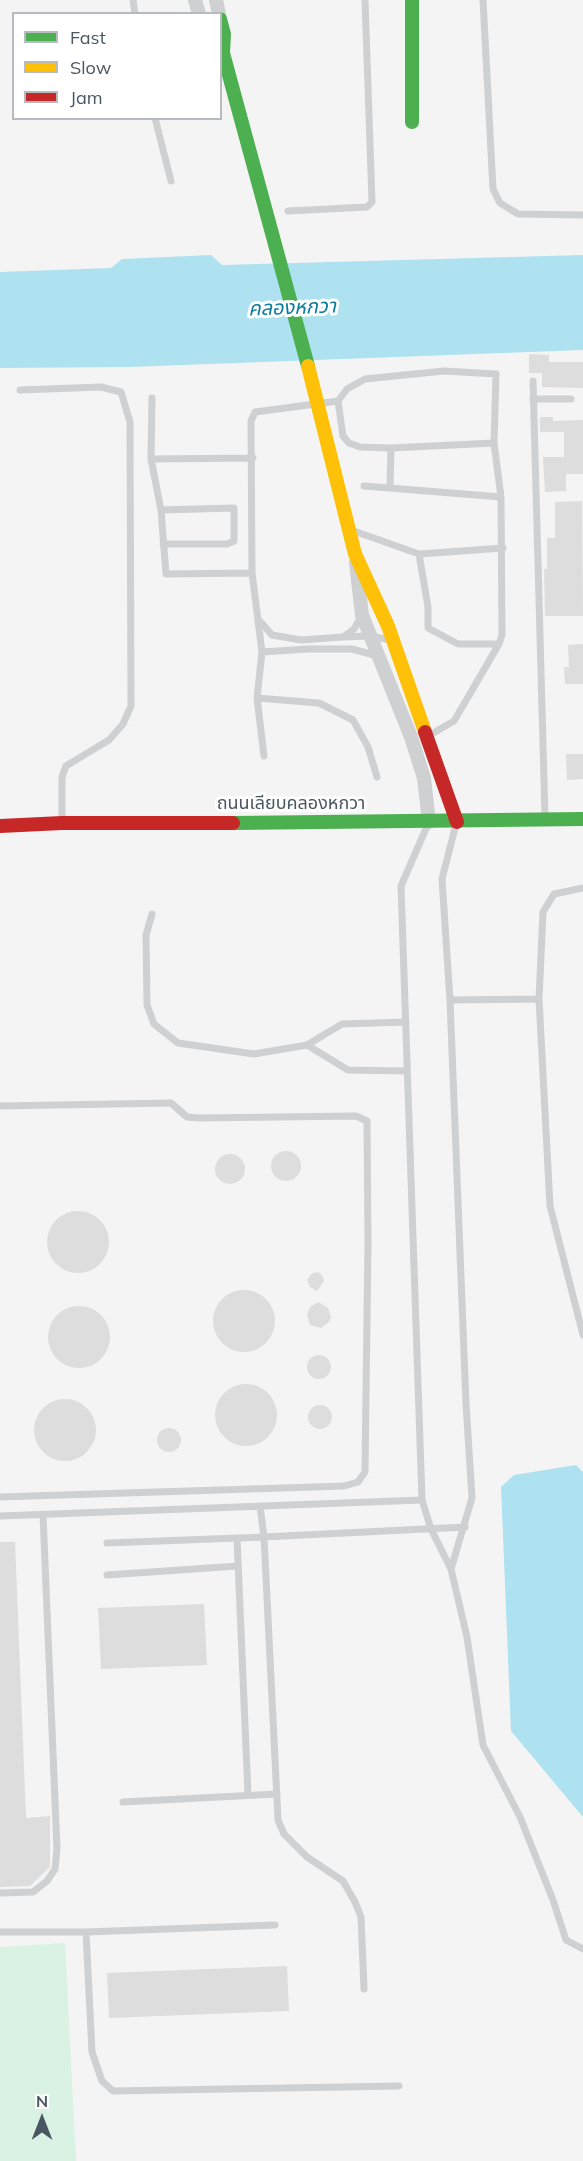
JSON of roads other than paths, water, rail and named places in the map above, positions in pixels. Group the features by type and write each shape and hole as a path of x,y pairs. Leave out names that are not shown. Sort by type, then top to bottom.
{"street":[{"path":"412,0 412,122"},
{"path":"222,26 224,34 222,51 322,417 355,554 393,640 457,822"},
{"path":"355,554 362,615 411,737 424,778 429,822"},
{"name":"ถนนเลียบคลองหกวา","path":"0,826 62,823 457,822 583,819"}],"lane":[{"path":"288,211 366,207 372,202 365,0"},
{"path":"483,0 493,189 500,203 518,214 583,215"},
{"path":"156,120 171,181"},
{"path":"411,737 428,736 454,721 502,635 501,497 494,443 496,374 444,371 365,380 347,389 338,401 343,436 349,443 360,447 392,448 494,443"},
{"path":"533,381 545,820"},
{"path":"20,390 101,387 121,392 130,422 131,706 123,724 109,740 66,766 62,777 62,823"},
{"path":"152,398 151,459 161,510 166,574 252,573"},
{"path":"533,399 571,399"},
{"path":"264,756 257,698 262,652 252,573 251,421 255,412 338,401"},
{"path":"390,487 392,448"},
{"path":"151,459 253,458"},
{"path":"364,486 501,497"},
{"path":"161,510 234,508 234,541 227,544 163,544"},
{"path":"348,529 419,554 503,548"},
{"path":"419,554 428,607 428,628 458,644 499,644"},
{"path":"343,637 354,629 362,615"},
{"path":"258,619 272,635 301,640 343,637 374,645"},
{"path":"262,652 352,649 393,640"},
{"path":"352,649 374,645"},
{"path":"257,698 319,703 353,720 368,747 377,777"},
{"path":"429,822 401,886 422,1500 431,1530 451,1569 467,1637 483,1745 520,1817 553,1900 566,1940 583,1949"},
{"path":"451,1569 472,1498 466,1403 450,1000 442,879 457,822"},
{"path":"583,888 554,894 543,912 539,999 550,1206 583,1335"},
{"path":"152,914 146,935 147,1005 154,1024 178,1042 254,1054 307,1045 342,1024 405,1022"},
{"path":"450,1000 539,999"},
{"path":"307,1045 348,1070 407,1071"},
{"path":"0,1106 171,1103 187,1117 199,1118 356,1116 367,1121 368,1205 364,1472 358,1482 344,1485 0,1497"},
{"path":"0,1516 422,1500"},
{"path":"260,1506 264,1537 278,1820 284,1834 307,1857 343,1881 355,1902 361,1917 364,1989"},
{"path":"0,1893 33,1892 47,1881 55,1869 57,1848 43,1515"},
{"path":"107,1543 465,1527"},
{"path":"237,1538 248,1795"},
{"path":"107,1575 238,1566"},
{"path":"123,1802 277,1794"},
{"path":"0,1932 86,1932 275,1925"},
{"path":"86,1932 92,2052 102,2081 113,2091 399,2086"}],"water":[{"name":"คลองหกวา","path":"211,255 222,265 583,255 583,350 129,367 0,368 0,272 111,268 122,259"},
{"path":"576,1465 583,1472 583,1817 511,1731 501,1487 514,1475"}]}
